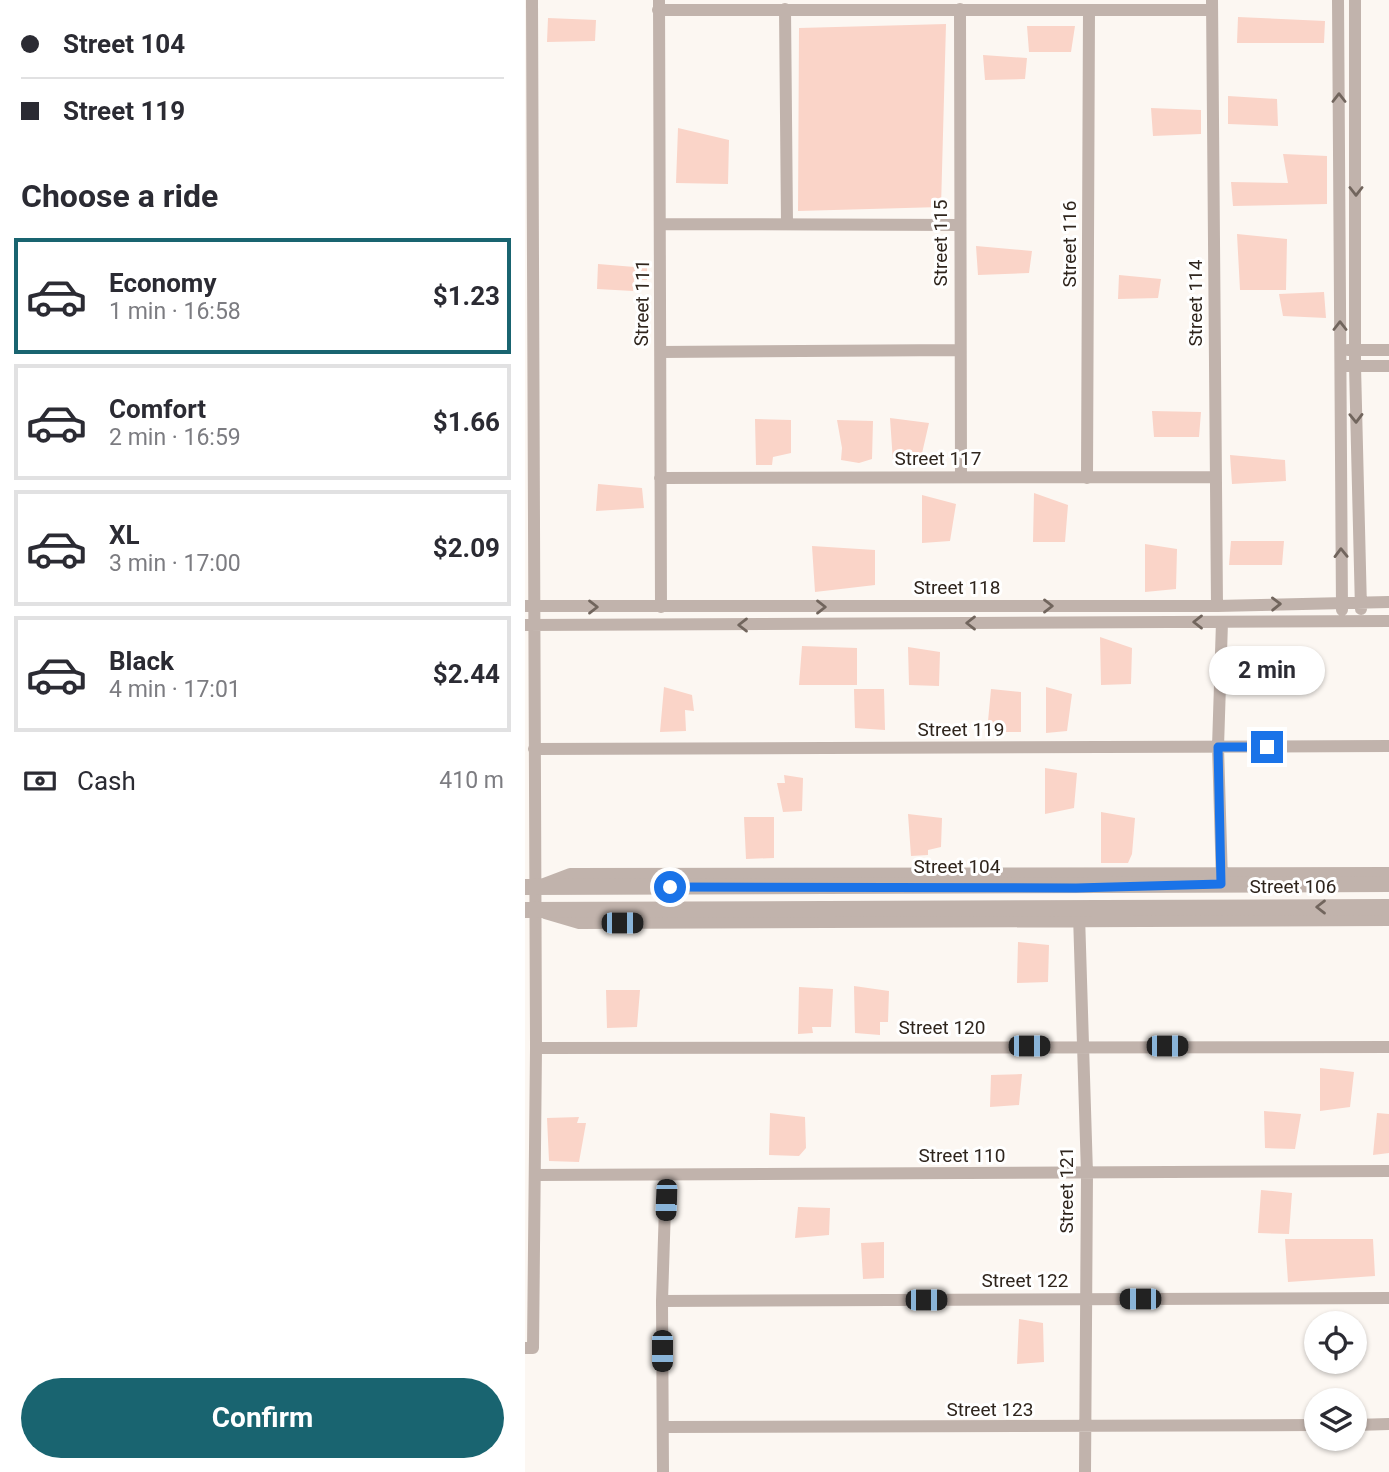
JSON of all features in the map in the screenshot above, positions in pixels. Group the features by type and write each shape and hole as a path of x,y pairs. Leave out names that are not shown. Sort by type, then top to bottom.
{"street":[{"path":"525,1348 533,1348 536,1048 530,910 534,749 529,625 532,0 548,0"},
{"path":"1338,0 1338,366 1342,621"},
{"path":"1355,0 1355,366 1361,621"},
{"path":"659,5 785,9 1089,10 1212,5"},
{"name":"Street 111","path":"659,5 662,224 661,607"},
{"name":"Street 114","path":"1212,5 1217,606"},
{"path":"785,9 787,224"},
{"name":"Street 115","path":"960,9 961,477"},
{"name":"Street 116","path":"1087,478 1089,10"},
{"path":"662,224 960,225"},
{"path":"661,352 959,350"},
{"path":"1340,350 1389,350"},
{"path":"1338,366 1389,366"},
{"name":"Street 117","path":"660,478 1216,477"},
{"name":"Street 118","path":"529,606 1217,606 1389,602"},
{"path":"529,625 1389,621"},
{"path":"1222,622 1218,747 1222,879 1389,873"},
{"name":"Street 119","path":"534,749 1389,746"},
{"name":"Street 104","path":"530,887 670,880 806,886 947,880 1222,879 1389,884"},
{"path":"670,880 947,880"},
{"path":"806,886 808,910"},
{"name":"Street 106","path":"530,910 664,916 808,910 1243,914 1389,906"},
{"path":"664,916 1079,914"},
{"name":"Street 121","path":"1079,914 1087,1174 1083,1428 1085,1472"},
{"path":"1243,914 1389,920"},
{"name":"Street 120","path":"536,1048 1389,1047"},
{"name":"Street 110","path":"535,1175 1389,1171"},
{"path":"663,1472 662,1301 666,1175"},
{"name":"Street 122","path":"662,1301 1389,1298"},
{"path":"1367,1425 1389,1424"},
{"name":"Street 123","path":"663,1427 1083,1428 1304,1425"}],"building":[{"path":"1238,17 1325,21 1324,43 1237,43"},
{"path":"548,18 596,20 595,41 547,42"},
{"path":"946,24 941,207 798,211 799,28"},
{"path":"1027,26 1075,26 1071,52 1029,52"},
{"path":"983,55 1027,58 1025,79 985,80"},
{"path":"1228,96 1277,99 1278,126 1228,124"},
{"path":"1151,108 1201,110 1201,134 1153,136"},
{"path":"678,128 729,140 728,184 676,183"},
{"path":"1283,154 1327,156 1327,204 1233,206 1231,182 1288,183"},
{"path":"1237,234 1287,239 1286,290 1240,290"},
{"path":"976,246 1032,251 1029,273 978,275"},
{"path":"598,264 647,268 647,280 634,280 633,291 597,289"},
{"path":"1119,275 1161,279 1158,298 1118,299"},
{"path":"1324,292 1326,318 1283,316 1279,294"},
{"path":"1152,411 1201,412 1199,437 1154,437"},
{"path":"890,418 929,423 920,462 893,462"},
{"path":"755,419 791,420 791,453 773,457 772,465 756,465"},
{"path":"837,420 873,421 872,459 859,463 841,460 842,448"},
{"path":"1230,455 1285,460 1286,481 1232,484"},
{"path":"598,484 642,488 644,508 596,511"},
{"path":"1034,493 1068,505 1065,542 1033,542"},
{"path":"922,495 956,504 950,541 922,543"},
{"path":"1231,541 1284,541 1282,565 1229,565"},
{"path":"1145,544 1177,549 1176,589 1145,592"},
{"path":"812,546 875,550 875,585 815,592"},
{"path":"1100,637 1132,648 1131,684 1101,685"},
{"path":"802,646 857,648 857,685 799,685"},
{"path":"908,647 940,652 939,686 909,685"},
{"path":"664,687 692,695 694,711 685,710 686,731 660,732"},
{"path":"1046,687 1072,694 1067,731 1046,733"},
{"path":"854,689 884,689 885,730 855,728"},
{"path":"991,689 1021,692 1021,732 987,732"},
{"path":"1045,768 1077,773 1074,808 1045,814"},
{"path":"784,775 803,778 802,811 783,812 777,783 785,783"},
{"path":"1101,812 1135,818 1132,854 1128,863 1101,863"},
{"path":"908,814 942,818 941,847 928,850 928,855 911,856"},
{"path":"744,817 774,817 774,858 746,859"},
{"path":"1018,942 1049,945 1048,982 1017,983"},
{"path":"854,986 889,991 888,1022 880,1022 880,1035 855,1033"},
{"path":"799,987 833,989 831,1027 812,1027 813,1033 798,1034"},
{"path":"606,990 640,990 637,1027 607,1028"},
{"path":"1320,1068 1354,1072 1350,1107 1320,1111"},
{"path":"1022,1074 1019,1105 990,1107 991,1075"},
{"path":"1264,1111 1301,1114 1295,1149 1265,1148"},
{"path":"770,1113 805,1117 806,1148 799,1156 769,1155"},
{"path":"1377,1113 1389,1114 1389,1153 1373,1155"},
{"path":"579,1117 577,1123 586,1123 579,1162 549,1161 547,1118"},
{"path":"1261,1190 1292,1193 1289,1234 1258,1233"},
{"path":"798,1207 830,1208 829,1235 795,1238"},
{"path":"1285,1239 1373,1239 1375,1276 1288,1282"},
{"path":"884,1242 884,1278 863,1279 861,1243"},
{"path":"1019,1319 1043,1323 1044,1362 1017,1364"}],"route":[{"path":"670,887 1076,888 1221,884 1218,747 1267,747"}]}
